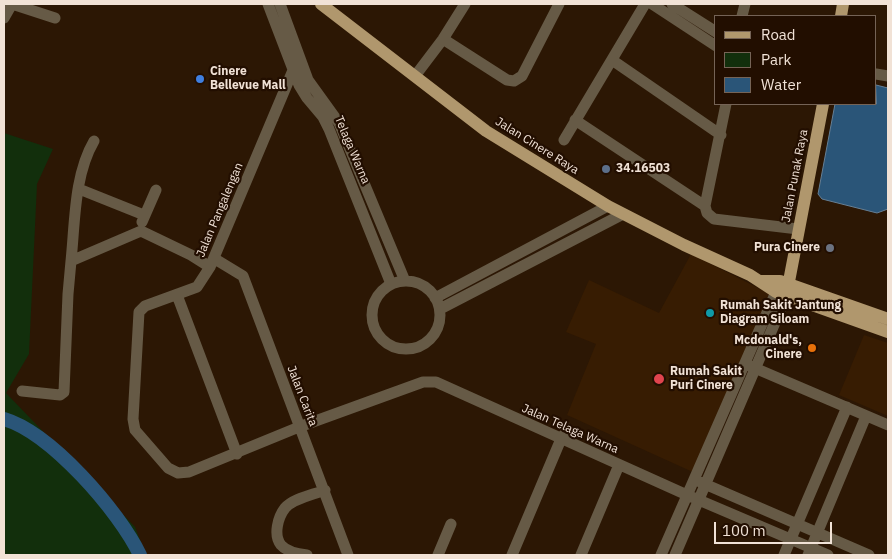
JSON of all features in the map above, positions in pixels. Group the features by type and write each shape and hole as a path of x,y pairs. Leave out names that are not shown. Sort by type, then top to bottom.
{"main road":[{"name":"Jalan Cinere Raya","path":"321,4 486,131 608,206 759,281 783,288 812,291 888,319"},
{"name":"Jalan Punak Raya","path":"783,288 794,253 823,105"},
{"name":"Jalan Cinere Raya","path":"783,288 807,304 888,332"},
{"path":"807,304 812,291"}],"street":[{"path":"4,18 12,4 55,18"},
{"name":"Telaga Warna","path":"268,4 307,98 323,117 329,129 391,284"},
{"name":"Telaga Warna","path":"280,4 314,92 332,111 339,123 405,281"},
{"path":"415,76 443,39 465,4"},
{"path":"443,39 506,80 514,81 522,76 559,4"},
{"path":"564,140 645,4"},
{"path":"652,4 714,45"},
{"path":"672,4 714,31"},
{"name":"Jalan Pangalengan","path":"178,473 168,468 135,430 133,419 139,312 145,306 197,287 213,263 299,56"},
{"path":"612,60 721,135"},
{"path":"726,105 705,206 707,213 714,219 798,229"},
{"path":"575,120 705,206"},
{"path":"22,391 60,395 64,392 68,294 79,189 83,167 94,141"},
{"path":"79,189 144,215"},
{"path":"71,260 141,231 144,215 156,190"},
{"path":"436,298 608,206"},
{"path":"440,309 623,214"},
{"name":"Jalan Carita","path":"141,231 243,276 298,427 325,490 348,555"},
{"path":"405,281 423,285 436,298 440,309 437,329 425,344 406,350 387,344 375,330 372,310 380,292 391,284 405,281"},
{"path":"674,555 756,368 783,288"},
{"path":"177,295 236,454"},
{"path":"756,368 888,425"},
{"path":"661,555 694,480 756,368"},
{"name":"Jalan Telaga Warna","path":"178,473 189,472 298,427 423,382 436,382 565,434 619,465 698,500 792,538 810,552 828,555"},
{"path":"784,555 847,407"},
{"path":"810,552 866,416"},
{"path":"512,555 565,434"},
{"path":"581,555 619,465"},
{"path":"694,480 797,526 869,555"},
{"path":"307,555 294,553 282,545 278,535 279,519 286,507 325,490"},
{"path":"438,555 451,524"}],"shaded area":[{"name":"Rumah Sakit Puri Cinere","path":"691,254 772,295 695,473 567,415 596,344 566,332 589,280 659,313"},
{"path":"864,335 888,343 888,416 839,395"}],"green space":[{"path":"4,133 53,149 37,184 29,354 6,393 135,527 146,555 4,555"}],"water":[{"path":"877,85 888,88 888,209 877,213 822,199 818,194 835,105 877,105"}],"waterway":[{"path":"4,419 22,427 42,440 82,476 116,517 140,555"}],"place":[{"name":"Cinere Bellevue Mall","path":"200,79"},
{"name":"34.16503","path":"606,169"},
{"name":"Pura Cinere","path":"830,248"},
{"name":"Rumah Sakit Jantung Diagram Siloam","path":"710,313"},
{"name":"Mcdonald's, Cinere","path":"812,348"},
{"name":"Rumah Sakit Puri Cinere","path":"659,379"}]}
